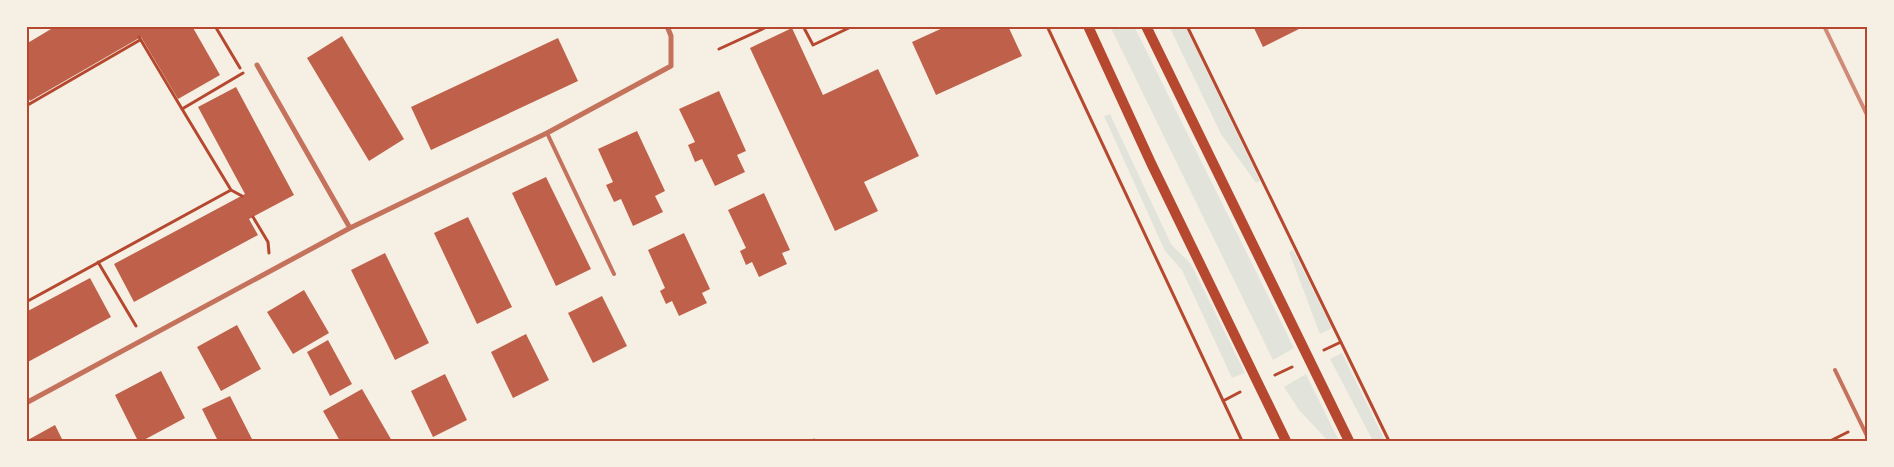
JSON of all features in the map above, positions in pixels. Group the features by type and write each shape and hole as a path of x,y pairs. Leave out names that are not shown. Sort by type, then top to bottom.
{"main road":[{"path":"1088,26 1151,163 1286,441"},
{"path":"1146,26 1349,441"}],"street":[{"path":"26,403 350,228 547,133 671,66 671,36 666,26"},
{"path":"257,65 350,228"}],"lane":[{"path":"547,133 614,274"},
{"path":"1835,370 1868,438"}],"path":[{"path":"215,26 243,73"},
{"path":"719,49 769,26"},
{"path":"803,26 813,45 853,26"},
{"path":"1047,26 1242,441"},
{"path":"1187,26 1389,441"},
{"path":"26,106 140,39 231,190 242,196"},
{"path":"182,109 257,65"},
{"path":"1124,190 1128,187"},
{"path":"26,302 231,190"},
{"path":"1262,194 1268,191"},
{"path":"253,217 268,242 272,271"},
{"path":"98,262 144,340"},
{"path":"1223,400 1341,342"}],"shaded area":[{"path":"1110,26 1134,26 1294,348 1273,360"},
{"path":"1169,26 1185,26 1260,181 1256,183 1221,134"},
{"path":"1110,114 1171,244 1191,264 1245,373 1232,378 1182,270 1165,251 1104,116"},
{"path":"1293,250 1332,328 1320,334 1289,252"},
{"path":"1342,353 1385,441 1373,441 1330,359"},
{"path":"1306,374 1339,441 1328,441 1299,410 1284,387"}],"building":[{"path":"56,26 192,26 220,75 178,99 141,37 30,101 26,94 26,44"},
{"path":"947,26 1008,26 1022,56 936,95 912,42"},
{"path":"1253,26 1305,26 1263,47"},
{"path":"792,28 823,95 878,69 919,156 864,182 878,211 835,231 750,48"},
{"path":"342,36 404,139 369,161 307,58"},
{"path":"558,38 578,81 431,150 411,107"},
{"path":"236,87 294,195 249,219 258,235 134,302 114,264 245,194 198,107"},
{"path":"719,91 746,151 737,155 745,172 715,186 702,159 695,162 688,145 695,142 679,109"},
{"path":"637,131 665,191 655,196 663,212 633,226 621,199 614,202 606,185 613,182 598,149"},
{"path":"546,177 591,269 556,286 512,193"},
{"path":"764,193 790,250 782,253 787,264 759,277 752,262 746,265 740,251 746,248 728,210"},
{"path":"468,217 512,307 477,324 434,233"},
{"path":"684,233 710,289 702,293 707,303 679,316 672,301 666,304 660,291 665,288 648,250"},
{"path":"385,253 429,343 395,360 351,270"},
{"path":"90,278 111,317 26,363 26,312"},
{"path":"304,290 329,333 293,354 267,312"},
{"path":"602,296 627,346 593,363 568,313"},
{"path":"237,325 261,369 221,391 197,347"},
{"path":"526,334 549,380 513,398 491,352"},
{"path":"328,340 352,384 330,396 307,352"},
{"path":"161,371 185,418 142,441 138,441 115,395"},
{"path":"445,374 467,420 433,437 411,391"},
{"path":"362,389 392,441 340,441 323,411"},
{"path":"230,396 253,441 218,441 202,409"},
{"path":"55,425 63,441 26,441"}],"railway":[{"path":"1824,26 1868,117"}]}
